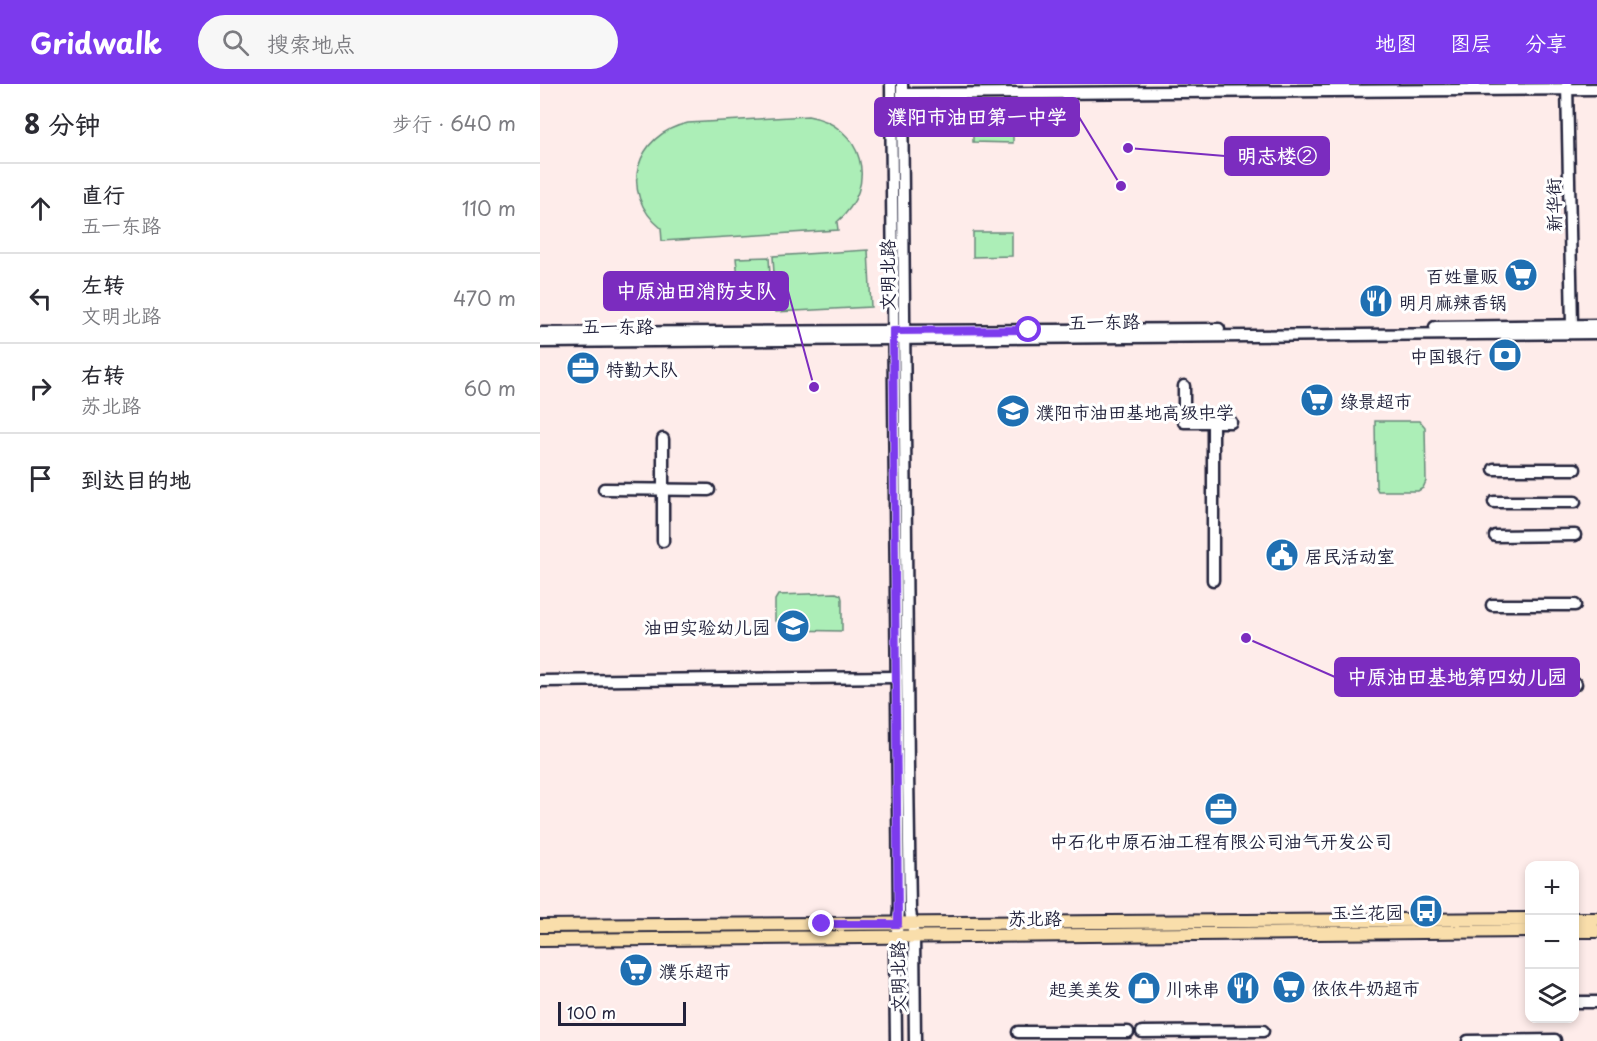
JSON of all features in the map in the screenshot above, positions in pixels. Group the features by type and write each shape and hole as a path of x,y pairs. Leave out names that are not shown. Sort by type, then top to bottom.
{"main road":[{"name":"苏北路","path":"913,930 1525,919"},
{"path":"1579,919 1597,919"},
{"name":"苏北路","path":"540,926 898,930 1525,931"},
{"name":"苏北路","path":"540,940 898,930"},
{"path":"1579,931 1597,931"}],"street":[{"name":"文明北路","path":"891,84 915,1041"},
{"path":"902,89 1567,86 1597,88"},
{"name":"新华街","path":"1567,86 1572,325"},
{"name":"文明北路","path":"896,1041 898,335 902,89"},
{"name":"五一东路","path":"540,342 1597,325"},
{"name":"五一东路","path":"540,333 898,335 1597,333"},
{"path":"1184,386 1184,422 1231,422"},
{"path":"1212,423 1213,580"},
{"path":"663,439 663,541"},
{"path":"1494,470 1575,469"},
{"path":"604,489 709,490"},
{"path":"1494,502 1575,502"},
{"path":"1495,536 1575,535"},
{"path":"1492,605 1575,605"},
{"path":"540,681 897,677"},
{"path":"1497,685 1576,684"},
{"path":"1579,1002 1597,1002"},
{"path":"1142,1032 1263,1031"},
{"path":"1018,1032 1128,1032"},
{"path":"1468,1041 1555,1040"}],"green space":[{"path":"808,116 827,122 842,131 853,144 859,159 861,175 858,192 850,207 837,222 838,230 662,241 661,228 648,214 640,198 637,182 638,166 655,139 670,129 688,123"},
{"path":"973,121 1013,121 1013,143 973,142"},
{"path":"973,232 1012,232 1012,256 973,257"},
{"path":"868,250 871,307 776,312 773,256"},
{"path":"769,257 770,275 738,277 736,258"},
{"path":"1375,421 1420,421 1425,427 1426,481 1423,488 1418,491 1378,491 1376,487"},
{"path":"836,593 841,595 842,599 842,631 785,630 780,623 775,621 775,600 778,595"}],"place":[{"name":"明志楼②","path":"1128,148"},
{"name":"濮阳市油田第一中学","path":"1121,186"},
{"name":"百姓量贩","path":"1521,275"},
{"name":"明月麻辣香锅","path":"1376,301"},
{"name":"中国银行","path":"1505,355"},
{"name":"特勤大队","path":"583,368"},
{"name":"中原油田消防支队","path":"814,387"},
{"name":"绿景超市","path":"1317,400"},
{"name":"濮阳市油田基地高级中学","path":"1013,411"},
{"name":"居民活动室","path":"1282,555"},
{"name":"油田实验幼儿园","path":"793,626"},
{"name":"中原油田基地第四幼儿园","path":"1246,638"},
{"name":"中石化中原石油工程有限公司油气开发公司","path":"1221,809"},
{"name":"玉兰花园","path":"1426,911"},
{"name":"濮乐超市","path":"636,970"},
{"name":"依依牛奶超市","path":"1289,987"},
{"name":"起美美发","path":"1144,988"},
{"name":"川味串","path":"1243,988"}],"route":[{"path":"822,924 898,924 893,331 1029,330"}]}
